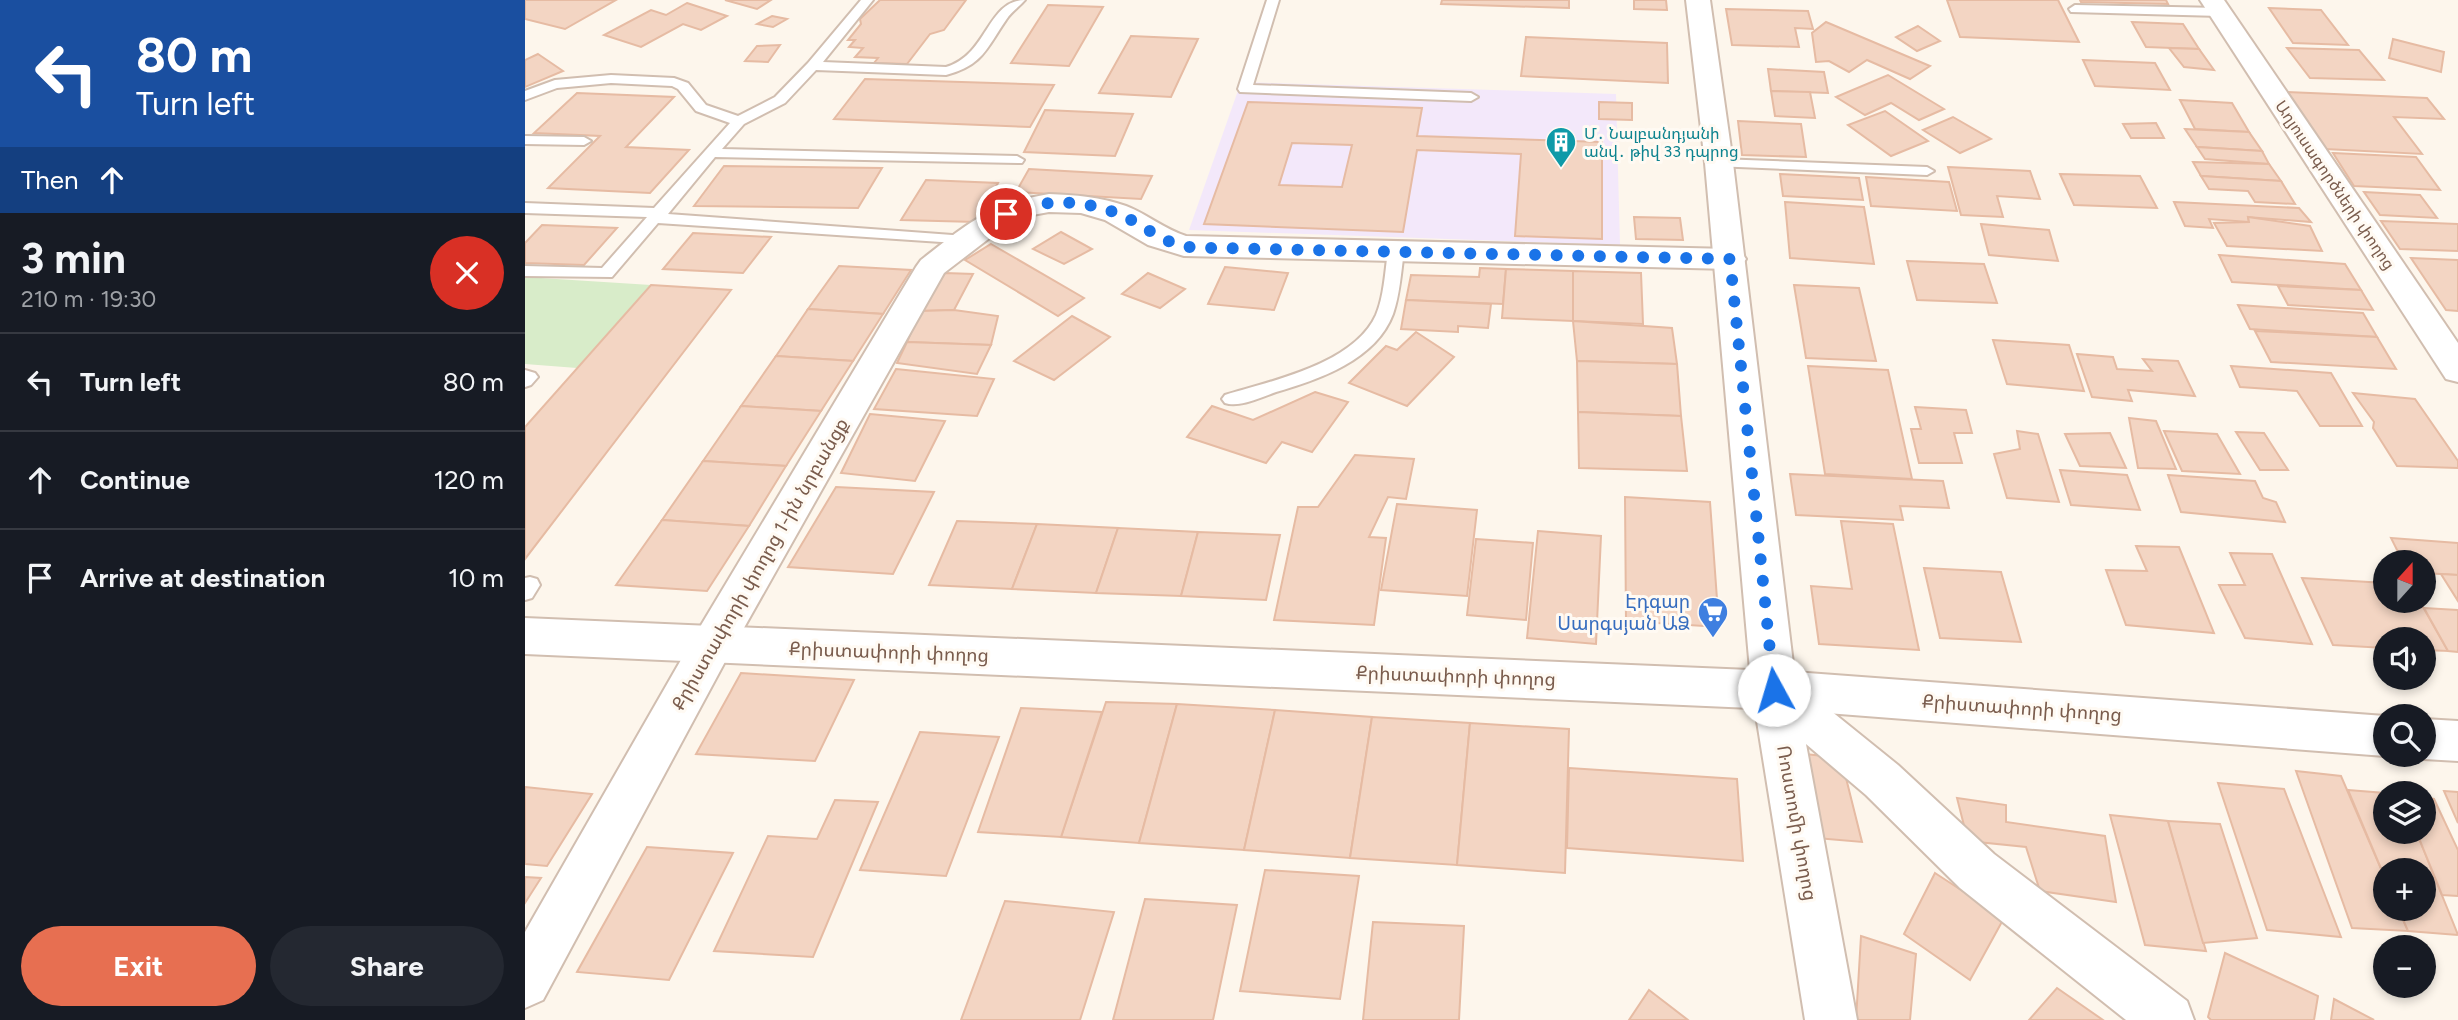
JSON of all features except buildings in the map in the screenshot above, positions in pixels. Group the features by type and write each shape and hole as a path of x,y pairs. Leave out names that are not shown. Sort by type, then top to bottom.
{"street":[{"name":"Ռոստոմի փողոց","path":"1698,0 1730,259 1774,690 1831,1020"},
{"name":"Աղյուսագործների փողոց","path":"2216,6 2458,370"},
{"name":"Քրիստափորի փողոց 1-ին նրբանցք","path":"525,982 712,645 932,267 993,220 1019,208 1049,203 1082,204 1116,213 1159,238 1184,246 1730,259"},
{"name":"Քրիստափորի փողոց","path":"525,636 1774,690 2373,735"},
{"path":"1774,690 1882,780 1977,871 2168,1020"},
{"path":"2436,740 2458,741"}],"lane":[{"path":"525,271 606,273 739,121 780,100 813,66 867,0"},
{"path":"813,66 946,71 963,68 974,61 1019,0"},
{"path":"1273,0 1245,89 1471,97"},
{"path":"2075,9 2216,6"},
{"path":"525,96 555,84 611,79 674,82 683,86 701,108 739,121"},
{"path":"525,140 584,141"},
{"path":"712,153 1017,160"},
{"path":"1719,163 1927,171"},
{"path":"525,208 659,215 965,241"},
{"path":"1231,399 1293,381 1349,356 1382,319 1397,251"}],"shaded area":[{"path":"1241,82 1616,94 1620,245 1189,230"}],"green space":[{"path":"525,277 651,285 577,368 525,364"}],"place":[{"name":"Մ․ Նալբանդյանի անվ․ թիվ 33 դպրոց","path":"1561,169"},
{"name":"Էդգար Սարգսյան ԱՁ","path":"1713,639"}],"route":[{"path":"1006,214 1019,208 1049,203 1082,204 1116,213 1159,238 1184,246 1216,248 1730,259 1774,690"}]}
